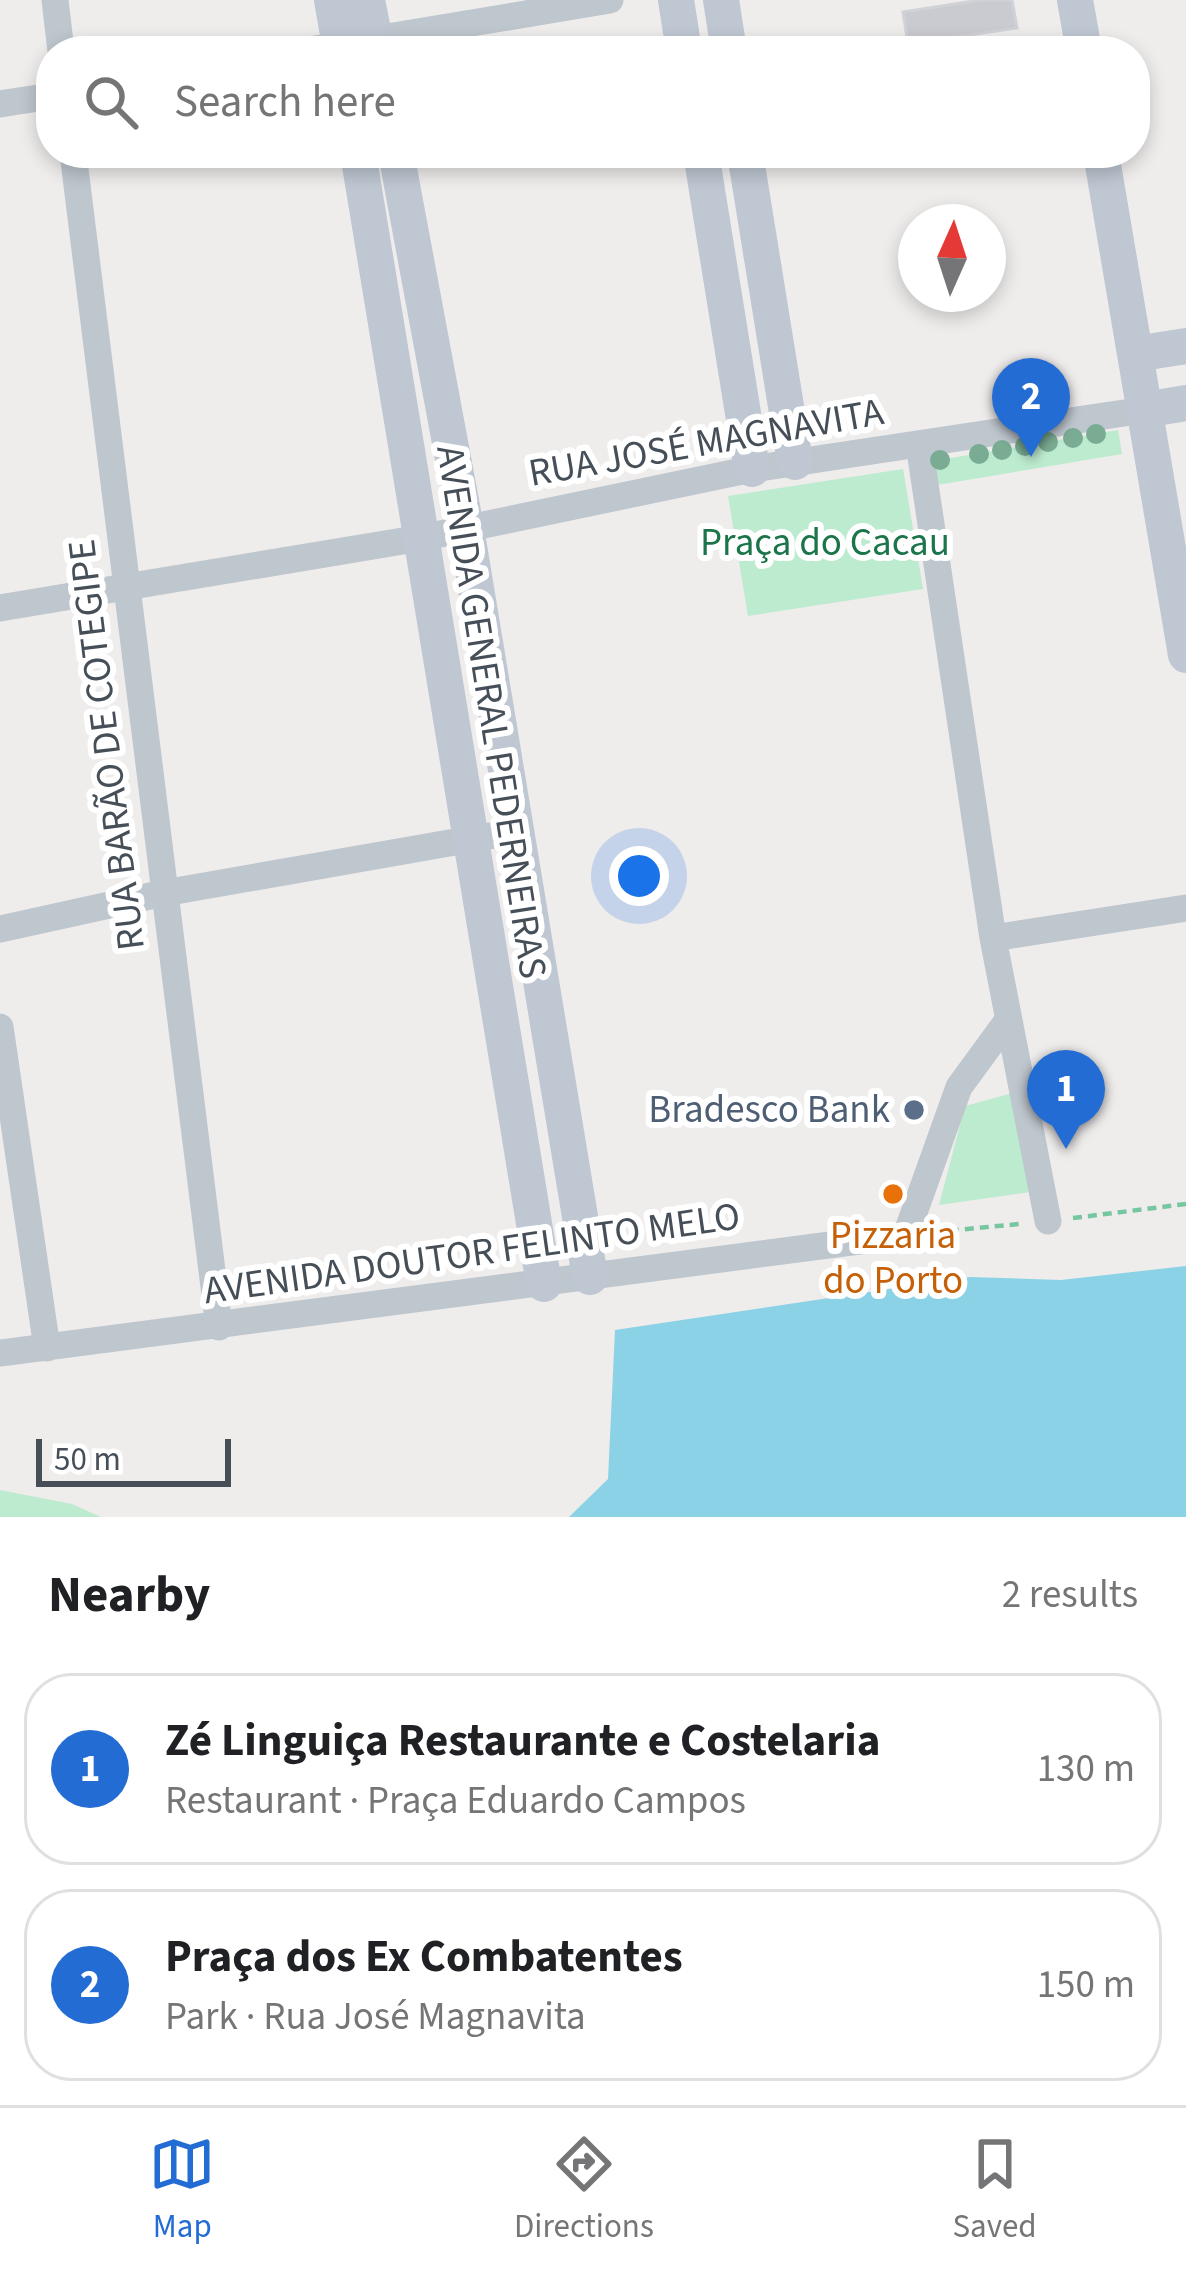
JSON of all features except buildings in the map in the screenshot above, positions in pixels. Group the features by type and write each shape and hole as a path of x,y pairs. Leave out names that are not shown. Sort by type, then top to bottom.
{"street":[{"path":"55,0 59,36"},
{"path":"332,0 352,36"},
{"path":"360,36 367,0"},
{"path":"413,36 610,0"},
{"path":"676,0 682,36"},
{"path":"721,0 727,36"},
{"path":"1076,0 1082,36"},
{"path":"0,104 36,98"},
{"name":"RUA BARÃO DE COTEGIPE","path":"75,168 219,1328"},
{"name":"AVENIDA GENERAL PEDERNEIRAS","path":"360,168 466,837 544,1284"},
{"name":"AVENIDA GENERAL PEDERNEIRAS","path":"399,168 466,528 590,1277"},
{"path":"703,168 752,469"},
{"path":"747,168 795,462"},
{"path":"1104,168 1186,655"},
{"path":"1135,354 1186,346"},
{"path":"1144,410 1186,403"},
{"name":"RUA JOSÉ MAGNAVITA","path":"0,608 421,538 752,469 1144,410"},
{"path":"919,444 993,938 1048,1221"},
{"path":"0,929 164,893 466,837 518,832"},
{"path":"993,938 1186,908"},
{"path":"906,1235 959,1087 1008,1021"},
{"path":"0,1027 47,1348"},
{"name":"AVENIDA DOUTOR FELINTO MELO","path":"0,1352 219,1328 906,1235"}],"path":[{"path":"906,1235 1186,1204"}],"green space":[{"path":"1118,430 1122,454 937,485 933,461"},
{"name":"Praça do Cacau","path":"903,469 923,589 748,616 728,496"},
{"path":"1013,1093 1031,1192 939,1205 965,1106"},
{"path":"0,1490 72,1504 101,1517 0,1517"}],"water":[{"path":"1186,1266 1186,1517 569,1517 608,1479 615,1330 970,1277 1061,1280"}],"place":[{"name":"Praça dos Ex Combatentes","path":"1031,457"},
{"name":"Bradesco Bank","path":"914,1110"},
{"name":"Zé Linguiça Restaurante e Costelaria","path":"1066,1149"},
{"name":"Pizzaria do Porto","path":"893,1194"}]}
